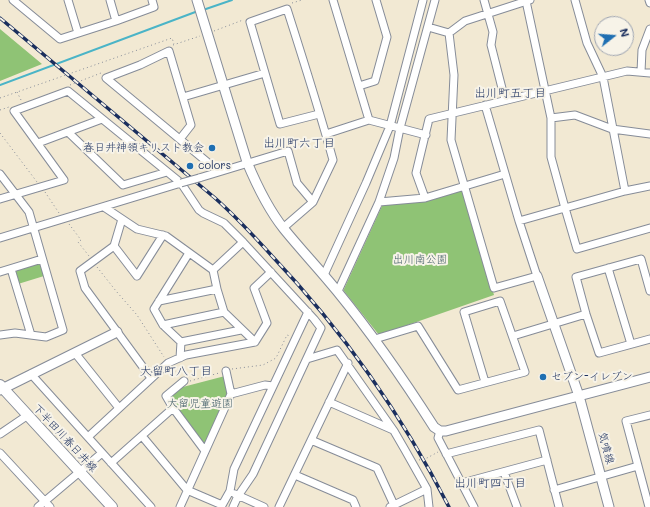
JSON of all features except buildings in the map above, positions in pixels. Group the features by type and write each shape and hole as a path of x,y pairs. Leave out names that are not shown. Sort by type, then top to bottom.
{"main road":[{"name":"下半田川春日井線","path":"1,388 28,415 112,507"}],"street":[{"path":"13,0 60,39 154,7 152,0"},
{"path":"68,0 78,33"},
{"path":"110,0 116,21"},
{"path":"198,0 247,162 257,186 283,228 338,291 375,339 400,374 434,427 440,431 446,431 650,377"},
{"path":"333,0 369,120"},
{"path":"359,86 375,81 387,37 376,0"},
{"path":"324,275 390,126 424,0"},
{"path":"338,291 379,202 394,158 400,128 435,0"},
{"path":"484,0 493,32 491,45 505,100"},
{"path":"575,0 587,42 603,76 625,191"},
{"path":"449,33 465,21 528,1 551,118 552,157 577,249 650,228"},
{"path":"283,228 313,202 333,160 326,134 287,9 250,22 280,124 319,114"},
{"path":"428,27 449,33"},
{"path":"641,72 642,50 650,29"},
{"path":"449,33 454,75 452,140 494,288 537,276 519,221 485,105"},
{"path":"180,139 191,125 169,51 140,65 106,78 218,172"},
{"path":"425,198 416,173 429,119 627,71 650,73"},
{"path":"183,97 223,84 265,73"},
{"path":"0,199 64,180 14,111 68,91 181,183 203,214 224,223 244,242 321,328 253,474 238,496 233,507"},
{"path":"551,118 575,115 612,129 650,134"},
{"path":"38,143 102,119"},
{"path":"326,134 369,120 426,135"},
{"path":"68,132 123,186 167,172"},
{"path":"0,238 247,162 288,151 297,183 313,202"},
{"path":"0,174 29,212 63,330 46,337 15,333 0,335"},
{"path":"379,202 425,198 505,174"},
{"path":"519,221 625,191 650,186"},
{"path":"104,207 137,229 163,235 213,270 224,312 255,342"},
{"path":"122,219 114,246 80,272 85,288 151,378"},
{"path":"114,246 137,276 163,235"},
{"path":"213,270 244,242"},
{"path":"181,342 163,325 154,309 189,253"},
{"path":"0,272 42,259"},
{"path":"650,291 640,259 576,277 586,314 600,353 650,339"},
{"path":"608,268 631,344"},
{"path":"11,269 31,335"},
{"path":"88,437 168,363 186,355 255,342 266,324 254,288 271,272"},
{"name":"気噴線","path":"537,276 579,396 609,507"},
{"path":"159,301 217,289"},
{"path":"375,339 418,326 458,390 525,372 500,301 464,312 485,382"},
{"path":"163,325 224,312"},
{"path":"142,436 187,490 222,506 230,491 234,469 308,312"},
{"path":"513,336 586,314"},
{"path":"181,342 241,330"},
{"path":"1,388 117,332"},
{"path":"180,358 181,342"},
{"path":"307,359 337,350 348,363 394,431 412,462 427,489 429,507"},
{"path":"75,353 119,408"},
{"path":"279,507 348,363"},
{"path":"180,507 232,394 226,371"},
{"path":"31,374 151,507"},
{"path":"184,381 166,396 173,408 205,451"},
{"path":"232,394 265,386 273,386"},
{"path":"329,402 394,431"},
{"path":"111,463 173,408"},
{"path":"0,434 28,415"},
{"path":"649,507 626,421 650,415"},
{"path":"445,452 539,430 559,507"},
{"path":"440,431 438,438 474,507"},
{"path":"311,440 377,468 392,506 427,489"},
{"path":"38,507 47,504 80,471 102,452"},
{"path":"0,453 47,504"},
{"path":"462,483 547,460"},
{"path":"554,490 638,466"},
{"path":"504,472 518,507"},
{"path":"295,475 353,500 356,507"},
{"path":"230,491 264,507"}],"path":[{"path":"0,98 172,38 175,44"},
{"path":"17,92 22,102"},
{"path":"0,133 59,213 65,218 81,240 78,242 116,291 137,315 168,363 184,381 192,381 240,367 263,365 276,358 287,335 296,338"},
{"path":"412,462 445,452"}],"green space":[{"path":"0,29 42,64 0,81"},
{"name":"出川南公園","path":"460,190 463,192 494,295 379,335 344,291 344,289 382,206"},
{"path":"38,263 41,265 44,276 18,284 14,272"},
{"name":"大留児童遊園","path":"225,376 229,391 205,444 203,444 169,398 179,388"}],"waterway":[{"path":"203,10 232,0"},
{"path":"0,85 198,11"}],"railway":[{"path":"0,18 215,198 265,249 323,314 370,375 412,440 449,507"}],"place":[{"name":"春日井神領キリスト教会","path":"212,148"},
{"name":"colors","path":"190,166"},
{"name":"セブン-イレブン","path":"543,377"}],"district":[{"name":"出川町五丁目","path":"510,93"},
{"name":"出川町六丁目","path":"299,143"},
{"name":"大留町八丁目","path":"176,371"},
{"name":"出川町四丁目","path":"490,483"}]}
